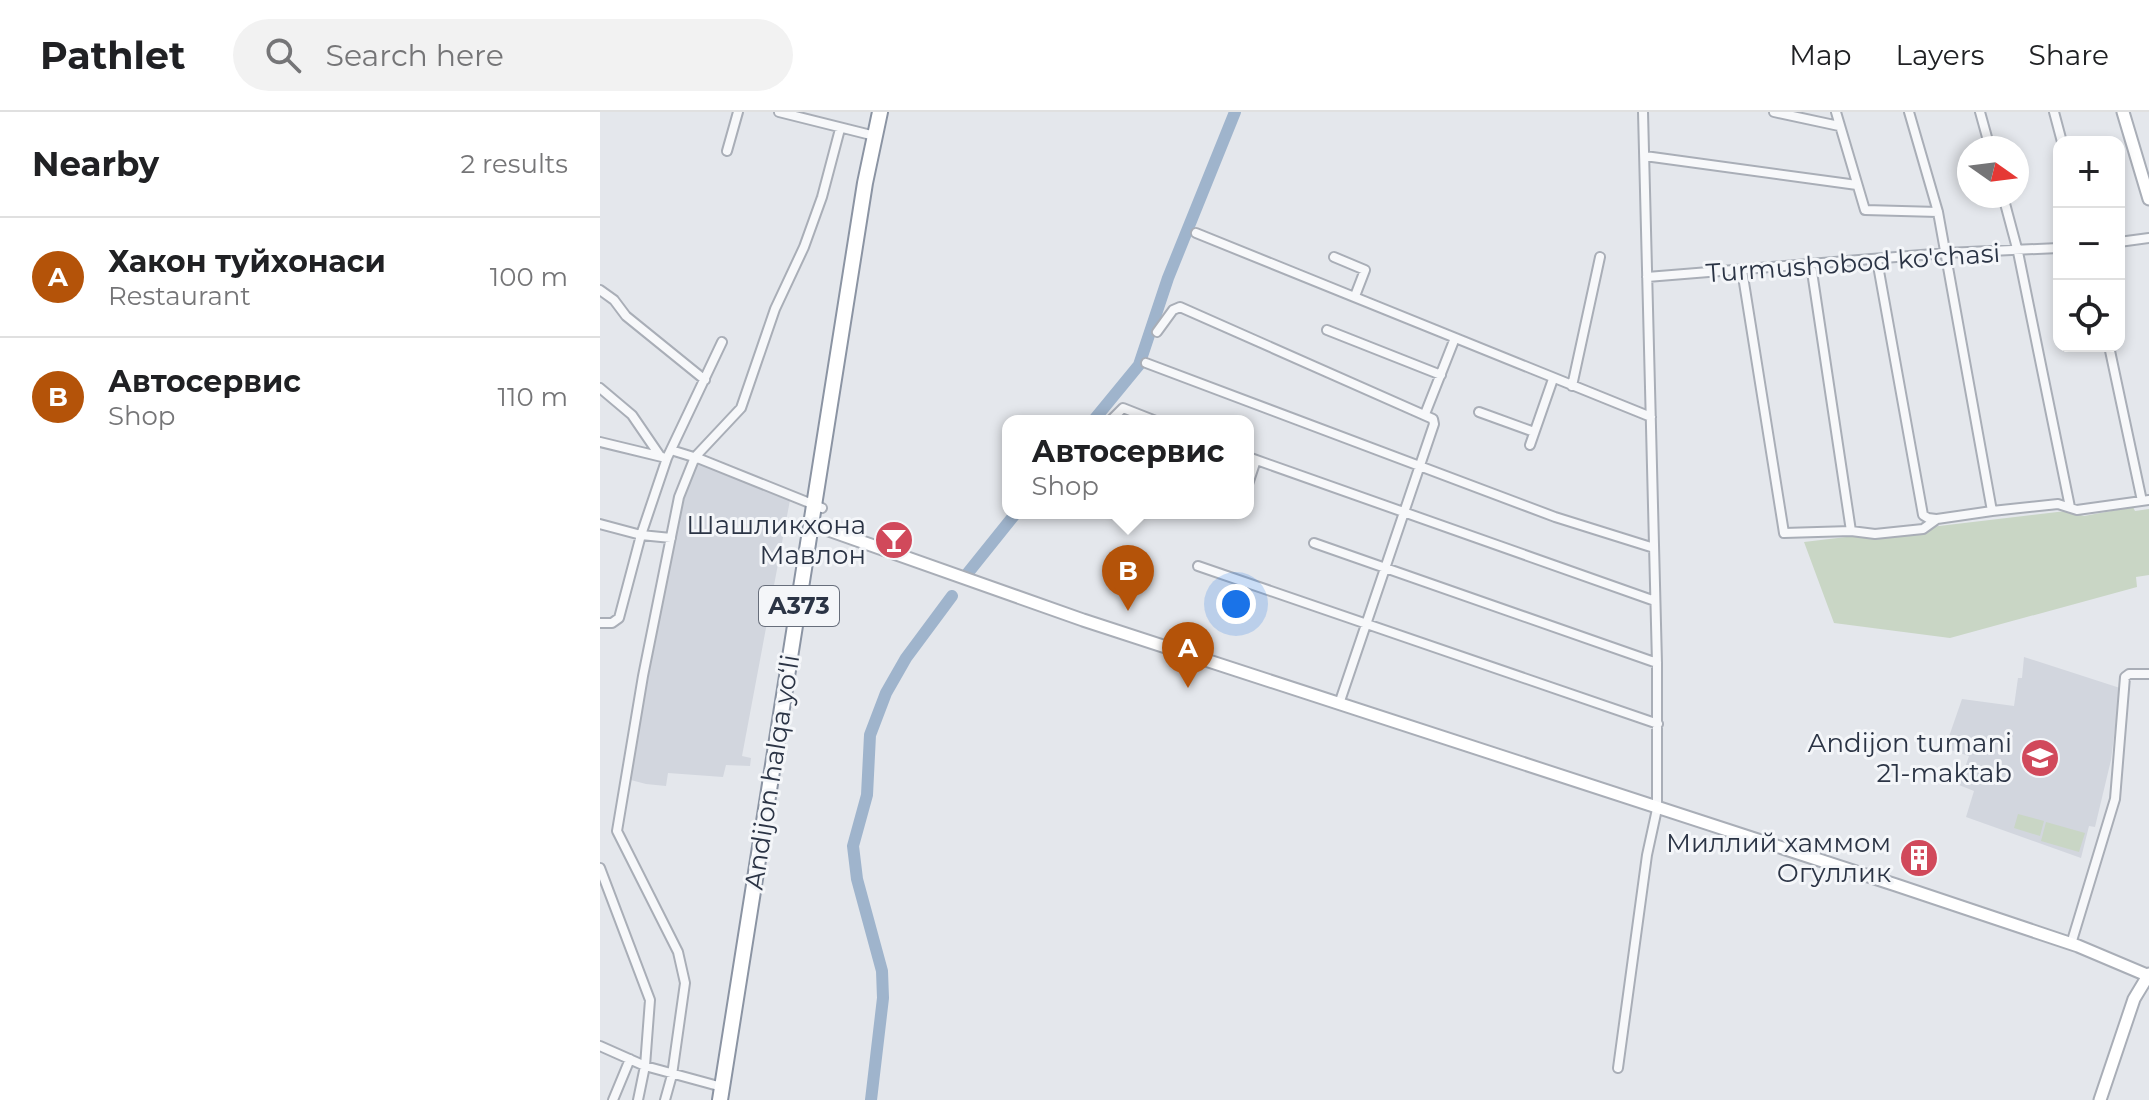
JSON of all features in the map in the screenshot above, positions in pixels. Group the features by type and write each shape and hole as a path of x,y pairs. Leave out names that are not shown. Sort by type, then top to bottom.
{"highway":[{"name":"Andijon halqa yo‘li","path":"724,1096 880,112"},
{"name":"Andijon halqa yo‘li","path":"818,506 871,197 889,112"}],"main road":[{"path":"2123,112 2149,199"},
{"path":"815,527 1339,704 2071,944 2149,975 2134,999 2100,1100"}],"street":[{"path":"727,151 738,112"},
{"path":"779,112 814,116 840,129 875,136"},
{"path":"1618,1068 1647,855 1657,809 1657,663 1643,112"},
{"path":"1774,112 1839,126"},
{"path":"1836,112 1867,211 1938,212"},
{"path":"1909,112 1938,212 1992,511"},
{"path":"1980,112 1987,136"},
{"path":"2054,112 2060,136"},
{"path":"665,1100 672,1075 685,983 678,952 617,831 645,663 679,497 695,457 741,408 775,309 818,210 840,129"},
{"path":"1645,156 1857,185"},
{"path":"2006,208 2070,507"},
{"path":"1196,233 1651,417"},
{"path":"2125,241 2149,238"},
{"name":"Turmushobod ko'chasi","path":"1647,277 1946,253 2053,249"},
{"path":"1334,257 1365,270 1355,296"},
{"path":"1572,386 1600,257"},
{"path":"1877,260 1923,515 1928,518 2058,504 2077,510 2146,500 2110,352"},
{"path":"1811,265 1851,531"},
{"path":"1742,270 1784,533 1851,531 1875,534 1923,529 1937,519"},
{"path":"600,290 614,300 626,316 705,380"},
{"path":"1157,332 1173,310 1180,307 1433,419 1434,424 1339,704"},
{"path":"1327,330 1441,375"},
{"path":"1425,414 1455,338"},
{"path":"600,623 612,623 619,618 646,535 666,455 722,342"},
{"path":"1146,363 1555,517 1654,548"},
{"path":"1530,445 1553,379"},
{"path":"600,388 632,415 666,455"},
{"path":"1117,415 1122,410"},
{"path":"1120,415 1122,410"},
{"path":"1122,410 1137,415"},
{"path":"1479,412 1534,432"},
{"path":"600,442 666,455 695,457 818,506"},
{"path":"1254,459 1655,601"},
{"path":"600,524 669,538"},
{"path":"1314,543 1657,663"},
{"path":"1198,566 1658,724"},
{"path":"2071,944 2115,799 2125,677 2129,674 2149,674"},
{"path":"600,868 650,1000 645,1066 638,1100"},
{"path":"600,1046 724,1096"},
{"path":"613,1100 630,1059"}],"shaded area":[{"path":"695,463 790,500 742,756 751,758 750,766 726,765 723,777 668,773 666,786 646,784 627,779 678,506"},
{"name":"Andijon tumani 21-maktab","path":"2024,657 2120,688 2111,760 2095,827 2089,826 2081,858 1966,817 1974,791 1959,785 1969,756 1945,748 1962,699 2014,706"}],"green space":[{"path":"2133,507 2135,511 2149,509 2149,575 2136,577 2137,587 1950,638 1834,623 1804,542 2066,511 2084,516"},
{"path":"2018,814 2044,821 2040,836 2014,828"},
{"path":"2046,822 2085,833 2079,852 2041,841"}],"waterway":[{"path":"1098,415 1139,365 1168,278 1235,112"},
{"path":"967,574 1011,519"},
{"path":"871,1100 883,998 882,971 857,879 853,846 867,795 870,735 886,693 906,658 952,596"}],"place":[{"name":"Шашликхона Мавлон","path":"894,540"},
{"name":"Автосервис","path":"1128,611"},
{"name":"Хакон туйхонаси","path":"1188,688"},
{"name":"Andijon tumani 21-maktab","path":"2040,758"},
{"name":"Миллий хаммом Огуллик","path":"1919,858"}]}
